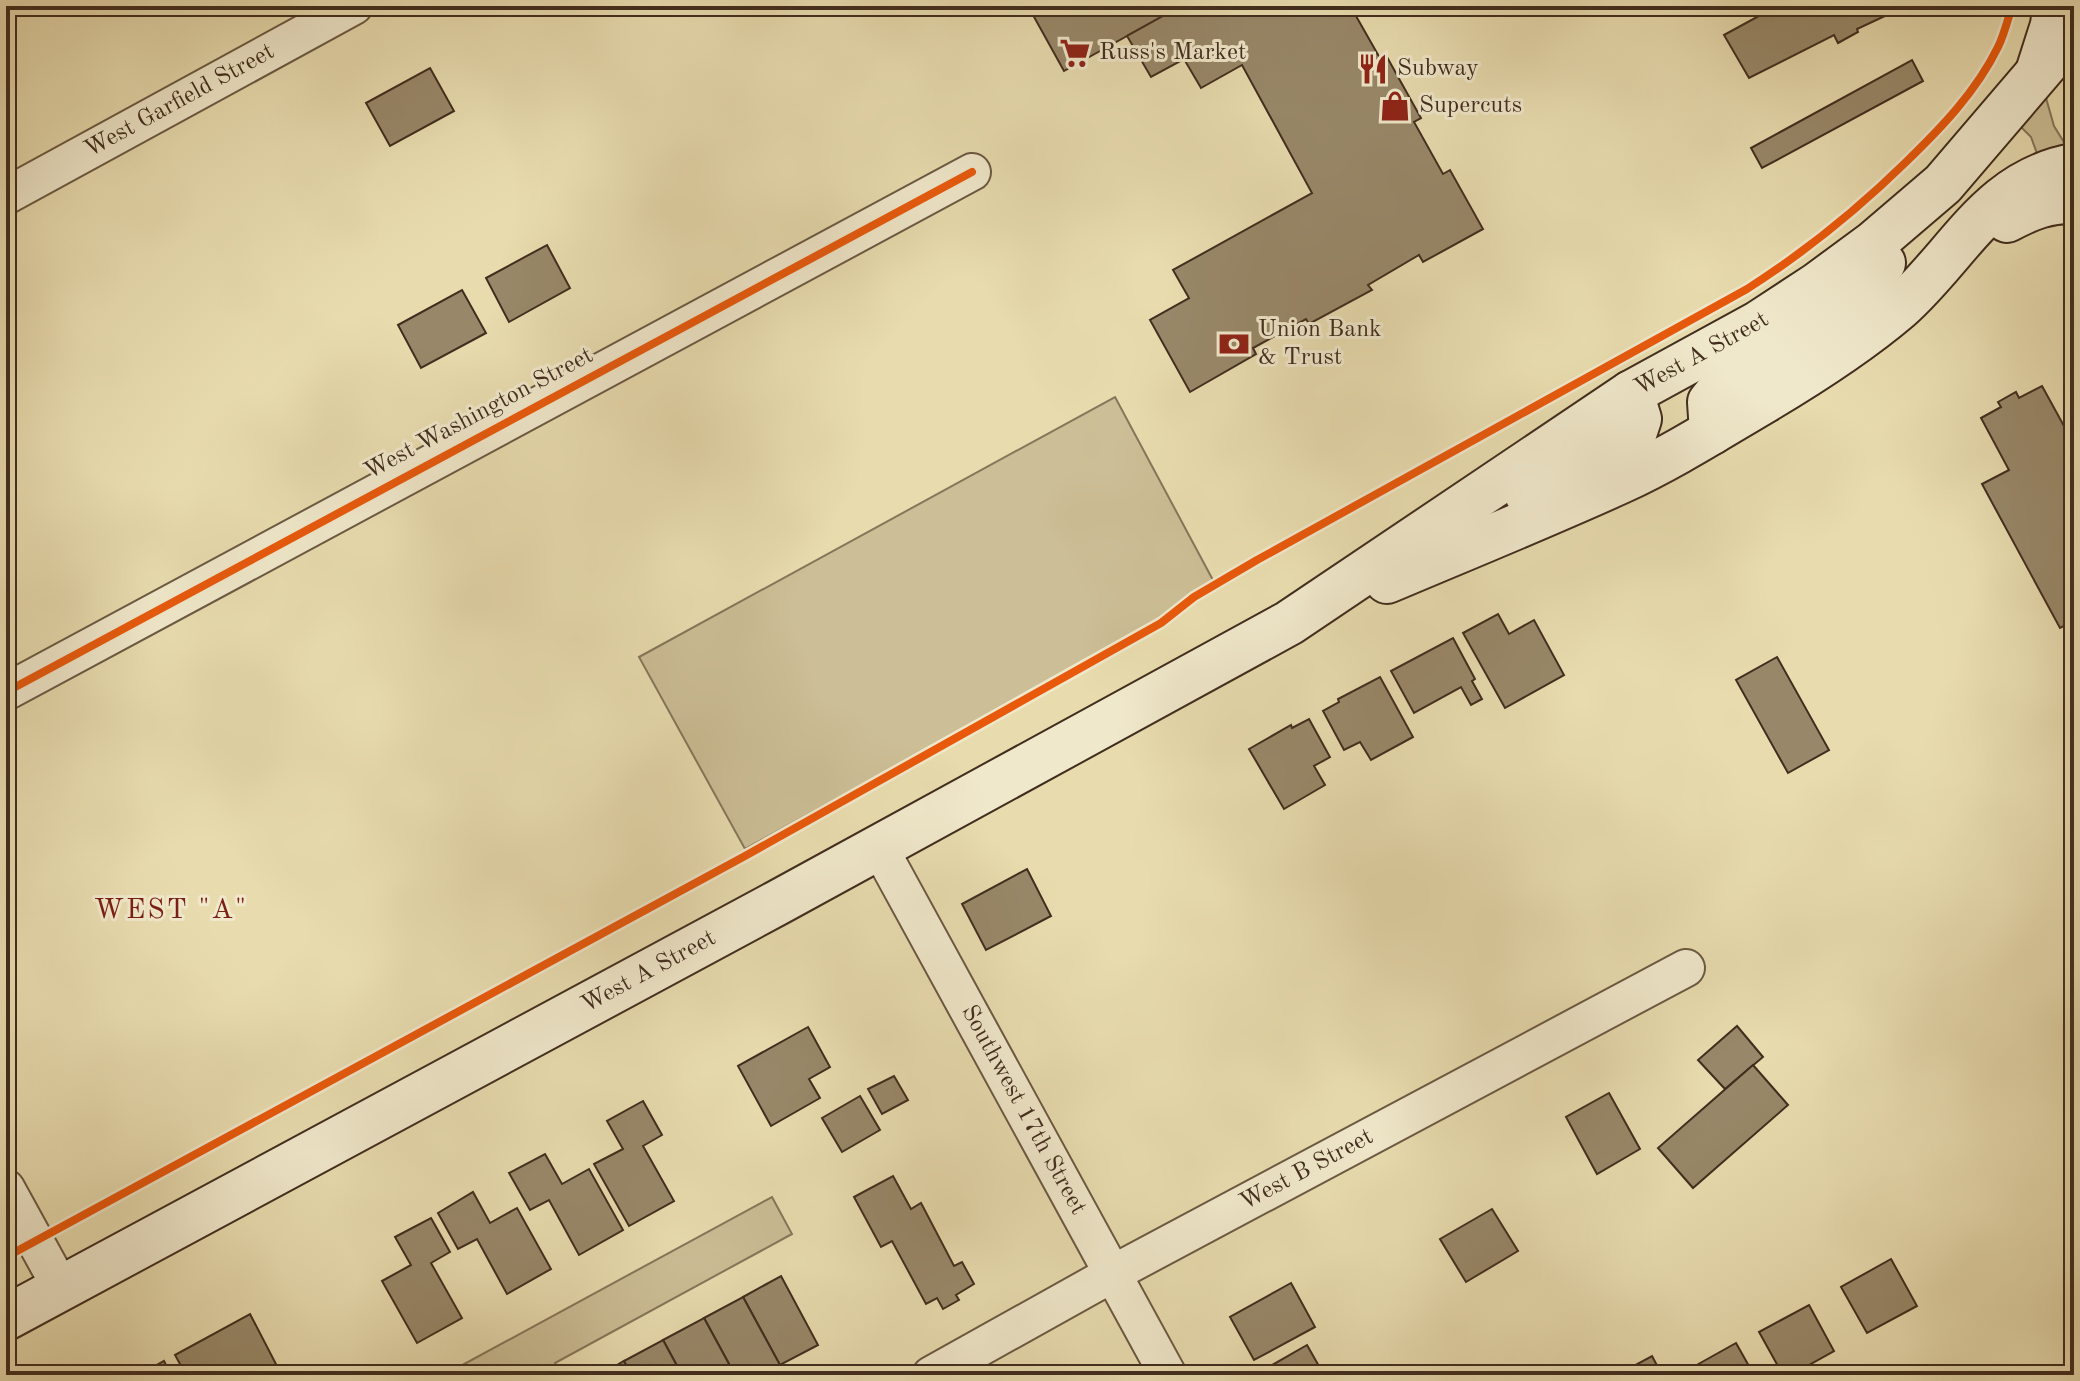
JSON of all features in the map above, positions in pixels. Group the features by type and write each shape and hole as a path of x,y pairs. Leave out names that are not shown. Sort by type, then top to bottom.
{"main road":[{"path":"2038,72 2053,25 2055,6"},
{"name":"West A Street","path":"6,1318 1619,445 1634,434 1639,419 1631,393 1759,323 1874,243 1943,184 2038,72 2074,39"},
{"name":"West A Street","path":"1289,623 1624,480 1712,432 1866,335 1900,306 1950,255 1976,221 2002,197 2032,179 2074,166"},
{"path":"1712,432 1710,402 1722,386 1762,363 1836,311 1881,266 1943,184"},
{"path":"1950,255 2020,212 2056,200 2074,201"}],"street":[{"name":"West Garfield Street","path":"6,196 351,7"},
{"name":"West Washington Street","path":"6,692 972,172"},
{"name":"Southwest 17th Street","path":"879,847 1168,1375"},
{"name":"West B Street","path":"931,1375 1112,1274 1686,968"},
{"path":"6,1188 61,1288"}],"shaded area":[{"path":"2044,91 2054,126 2070,152 2039,159 2031,137 2017,123"},
{"path":"1115,397 1214,582 1161,620 745,849 639,657"},
{"path":"772,1197 792,1234 555,1363 561,1375 444,1375"}],"building":[{"name":"Russ's Market","path":"1028,6 1181,6 1064,71"},
{"path":"1181,6 1358,6 1352,9 1381,60 1387,57 1421,118 1414,122 1443,174 1450,170 1483,229 1423,262 1419,255 1368,285 1372,290 1309,324 1306,319 1253,348 1256,354 1190,392 1150,320 1189,298 1173,270 1312,193 1242,65 1201,88 1184,59 1151,77 1127,36"},
{"path":"1777,6 1880,6 1885,16 1857,29 1858,32 1838,43 1834,35 1749,78 1724,35"},
{"path":"1912,60 1923,81 1762,168 1751,148"},
{"path":"430,68 454,111 390,146 366,103"},
{"path":"547,245 570,288 509,322 486,278"},
{"path":"462,290 486,333 421,368 398,325"},
{"path":"2042,386 2070,437 2074,435 2074,621 2060,628 1982,484 2009,470 1981,418 2001,407 1998,402 2016,392 2019,398"},
{"path":"1498,614 1509,634 1534,620 1564,675 1505,708 1463,633"},
{"path":"1453,638 1482,699 1471,705 1461,687 1414,713 1391,671"},
{"path":"1777,657 1829,750 1788,773 1736,680"},
{"path":"1380,677 1413,737 1371,760 1360,742 1344,750 1323,711 1339,702 1338,699"},
{"path":"1309,719 1330,757 1314,766 1325,785 1284,809 1249,749 1291,725 1292,728"},
{"path":"1027,869 1051,916 986,950 962,904"},
{"path":"1737,1026 1763,1057 1725,1089 1698,1060"},
{"path":"808,1027 830,1067 809,1079 820,1098 771,1126 738,1066"},
{"path":"1753,1065 1788,1105 1693,1188 1658,1148"},
{"path":"894,1076 908,1100 882,1114 868,1089"},
{"path":"1609,1093 1640,1149 1597,1174 1566,1117"},
{"path":"860,1096 880,1130 842,1152 822,1118"},
{"path":"643,1101 662,1135 643,1146 674,1201 629,1226 594,1164 623,1149 607,1121"},
{"path":"545,1154 562,1184 589,1169 623,1230 579,1255 549,1200 530,1210 509,1173"},
{"path":"893,1176 911,1209 921,1203 954,1266 962,1262 974,1284 956,1295 959,1300 943,1309 937,1298 926,1304 892,1241 881,1247 854,1197"},
{"path":"473,1192 490,1223 517,1208 551,1269 507,1294 477,1239 458,1249 438,1213"},
{"path":"1492,1209 1518,1251 1466,1282 1440,1239"},
{"path":"431,1218 450,1252 431,1263 462,1318 417,1343 382,1281 411,1265 395,1237"},
{"path":"1891,1259 1917,1306 1867,1333 1841,1287"},
{"path":"781,1276 818,1345 780,1365 743,1297"},
{"path":"1291,1283 1315,1327 1254,1360 1230,1317"},
{"path":"743,1297 780,1365 762,1375 735,1375 704,1318"},
{"path":"1809,1305 1834,1351 1791,1375 1783,1375 1759,1332"},
{"path":"250,1314 277,1366 270,1370 273,1375 186,1375 175,1355"},
{"path":"704,1318 735,1375 682,1375 663,1340"},
{"path":"663,1340 682,1375 631,1375 624,1361"},
{"path":"1736,1343 1754,1375 1689,1375 1686,1371"},
{"path":"1307,1345 1324,1375 1261,1375 1260,1372"},
{"path":"1652,1356 1662,1375 1617,1375"},
{"path":"164,1361 171,1375 139,1375"},
{"path":"624,1361 631,1375 600,1375"}],"cycle path":[{"path":"6,1257 745,856 1161,623 1194,597 1257,560 1747,289 1849,214 1945,123 1989,63 2012,6"},
{"path":"6,692 972,172"}],"place":[{"name":"Russ's Market","path":"1075,53"},
{"name":"Subway","path":"1373,69"},
{"name":"Supercuts","path":"1395,106"},
{"name":"Union Bank & Trust","path":"1234,344"}],"district":[{"name":"WEST \"A\"","path":"171,911"}]}
